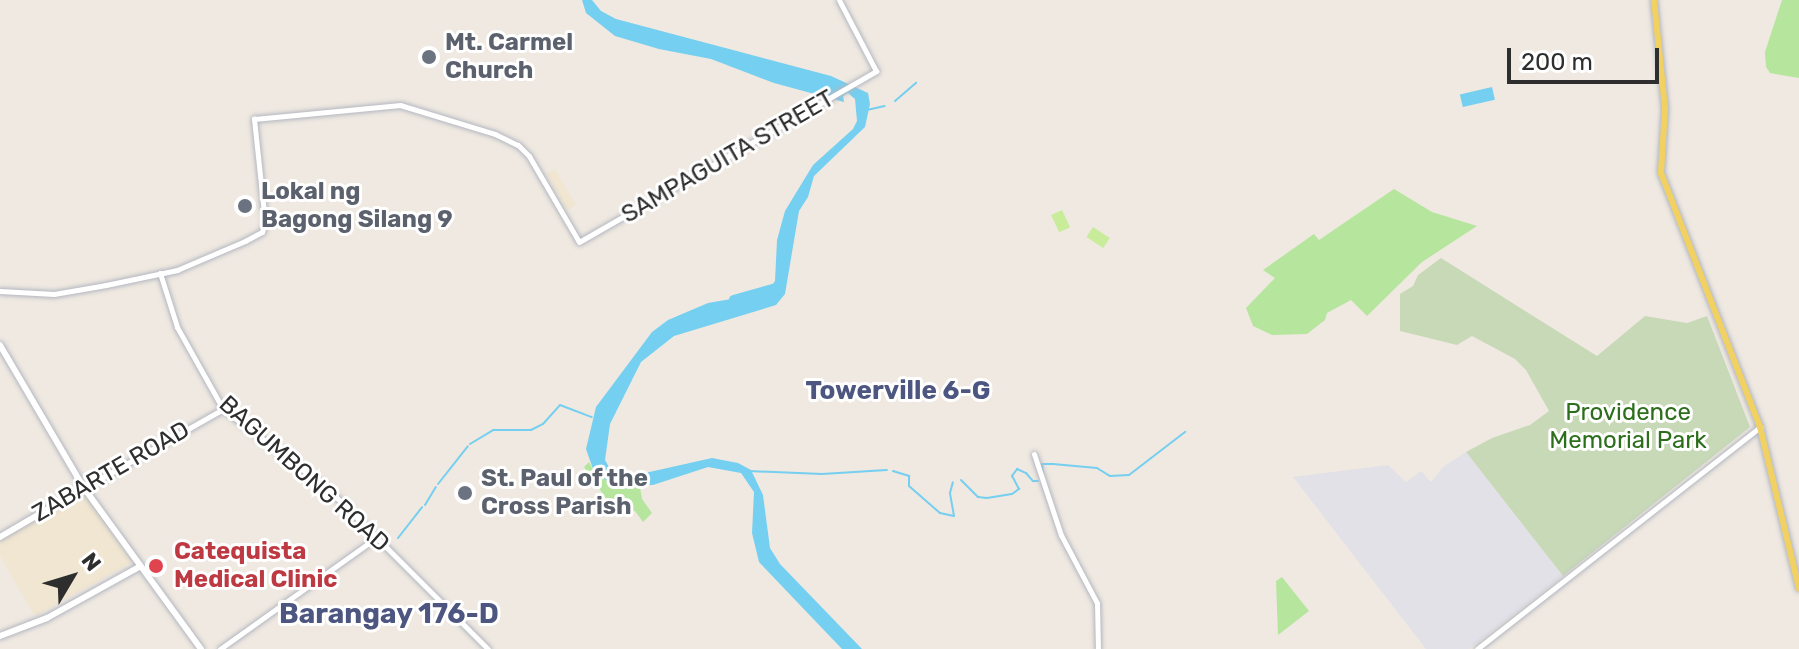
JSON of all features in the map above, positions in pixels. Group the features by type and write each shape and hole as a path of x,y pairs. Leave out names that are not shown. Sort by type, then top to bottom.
{"main road":[{"path":"1654,0 1665,109 1661,173 1760,427 1799,588"},
{"path":"0,345 84,488 201,649"},
{"name":"ZABARTE ROAD","path":"0,537 84,488"},
{"path":"0,636 47,618 141,566"}],"street":[{"name":"SAMPAGUITA STREET","path":"160,273 190,266 262,232 265,222 254,119 410,106 495,134 518,145 529,156 579,242 876,71 839,0"},
{"path":"0,291 63,293 160,273"},
{"name":"BAGUMBONG ROAD","path":"160,273 177,327 223,409 327,488 488,649"},
{"name":"ZABARTE ROAD","path":"84,488 223,409"},
{"path":"1477,649 1760,427"},
{"path":"1034,454 1061,535 1097,603 1098,649"},
{"path":"220,649 377,537"}],"shaded area":[{"path":"555,169 576,205 567,210 546,174"},
{"path":"1466,452 1563,576 1469,649 1426,649 1293,477 1388,465 1406,482 1421,471 1431,482 1443,467"},
{"path":"84,492 132,562 35,616 0,556 0,541"}],"green space":[{"path":"1782,0 1799,0 1799,78 1770,73 1766,67 1765,52"},
{"path":"1394,189 1432,212 1477,226 1422,262 1367,316 1351,300 1327,313 1325,320 1307,334 1272,335 1253,326 1246,308 1275,278 1263,270 1314,234 1319,240"},
{"path":"1062,210 1070,227 1059,232 1051,215"},
{"path":"1093,227 1110,238 1103,248 1086,237"},
{"name":"Providence Memorial Park","path":"1441,258 1597,356 1645,316 1687,323 1707,316 1750,427 1563,576 1466,452 1492,438 1530,425 1549,411 1526,370 1515,359 1472,336 1457,345 1400,331 1400,294 1413,286 1418,275"},
{"path":"589,462 593,469 618,484 640,487 642,499 652,513 643,522 635,511 619,514 614,510 584,467"},
{"path":"1282,577 1309,611 1278,635 1276,581"}],"water":[{"path":"582,0 592,0 601,11 616,19 831,76 868,93 870,104 865,127 814,176 808,197 799,211 785,294 776,305 674,336 641,362 610,424 605,460 609,467 627,477 712,458 738,463 751,470 763,495 770,548 780,564 862,649 842,649 759,562 752,533 754,492 741,473 708,467 653,485 618,484 607,481 593,469 586,449 596,407 652,332 668,320 708,303 760,294 770,288 775,281 777,240 785,211 813,165 853,129 857,121 855,99 848,93 843,96 844,102 774,83 711,59 615,36 586,13"},
{"path":"1492,87 1495,100 1463,107 1460,94"}],"waterway":[{"path":"895,101 916,83"},
{"path":"867,110 885,106"},
{"path":"733,299 776,287"},
{"path":"470,444 493,430 531,430 543,424 560,405 592,417"},
{"path":"1043,475 1042,464 1097,468 1110,476 1129,475 1185,432"},
{"path":"438,484 468,446"},
{"path":"961,480 978,497 987,498 1012,494 1019,489 1012,476 1017,469 1033,481 1038,481"},
{"path":"749,471 822,474 887,470"},
{"path":"893,471 909,476 909,486 940,513 954,516 950,493 953,482"},
{"path":"425,505 436,487"},
{"path":"398,538 422,507"}],"place":[{"name":"Mt. Carmel Church","path":"429,57"},
{"name":"Lokal ng Bagong Silang 9","path":"245,206"},
{"name":"St. Paul of the Cross Parish","path":"465,493"},
{"name":"Catequista Medical Clinic","path":"156,566"}],"district":[{"name":"Towerville 6-G","path":"898,391"},
{"name":"Barangay 176-D","path":"389,614"}]}
